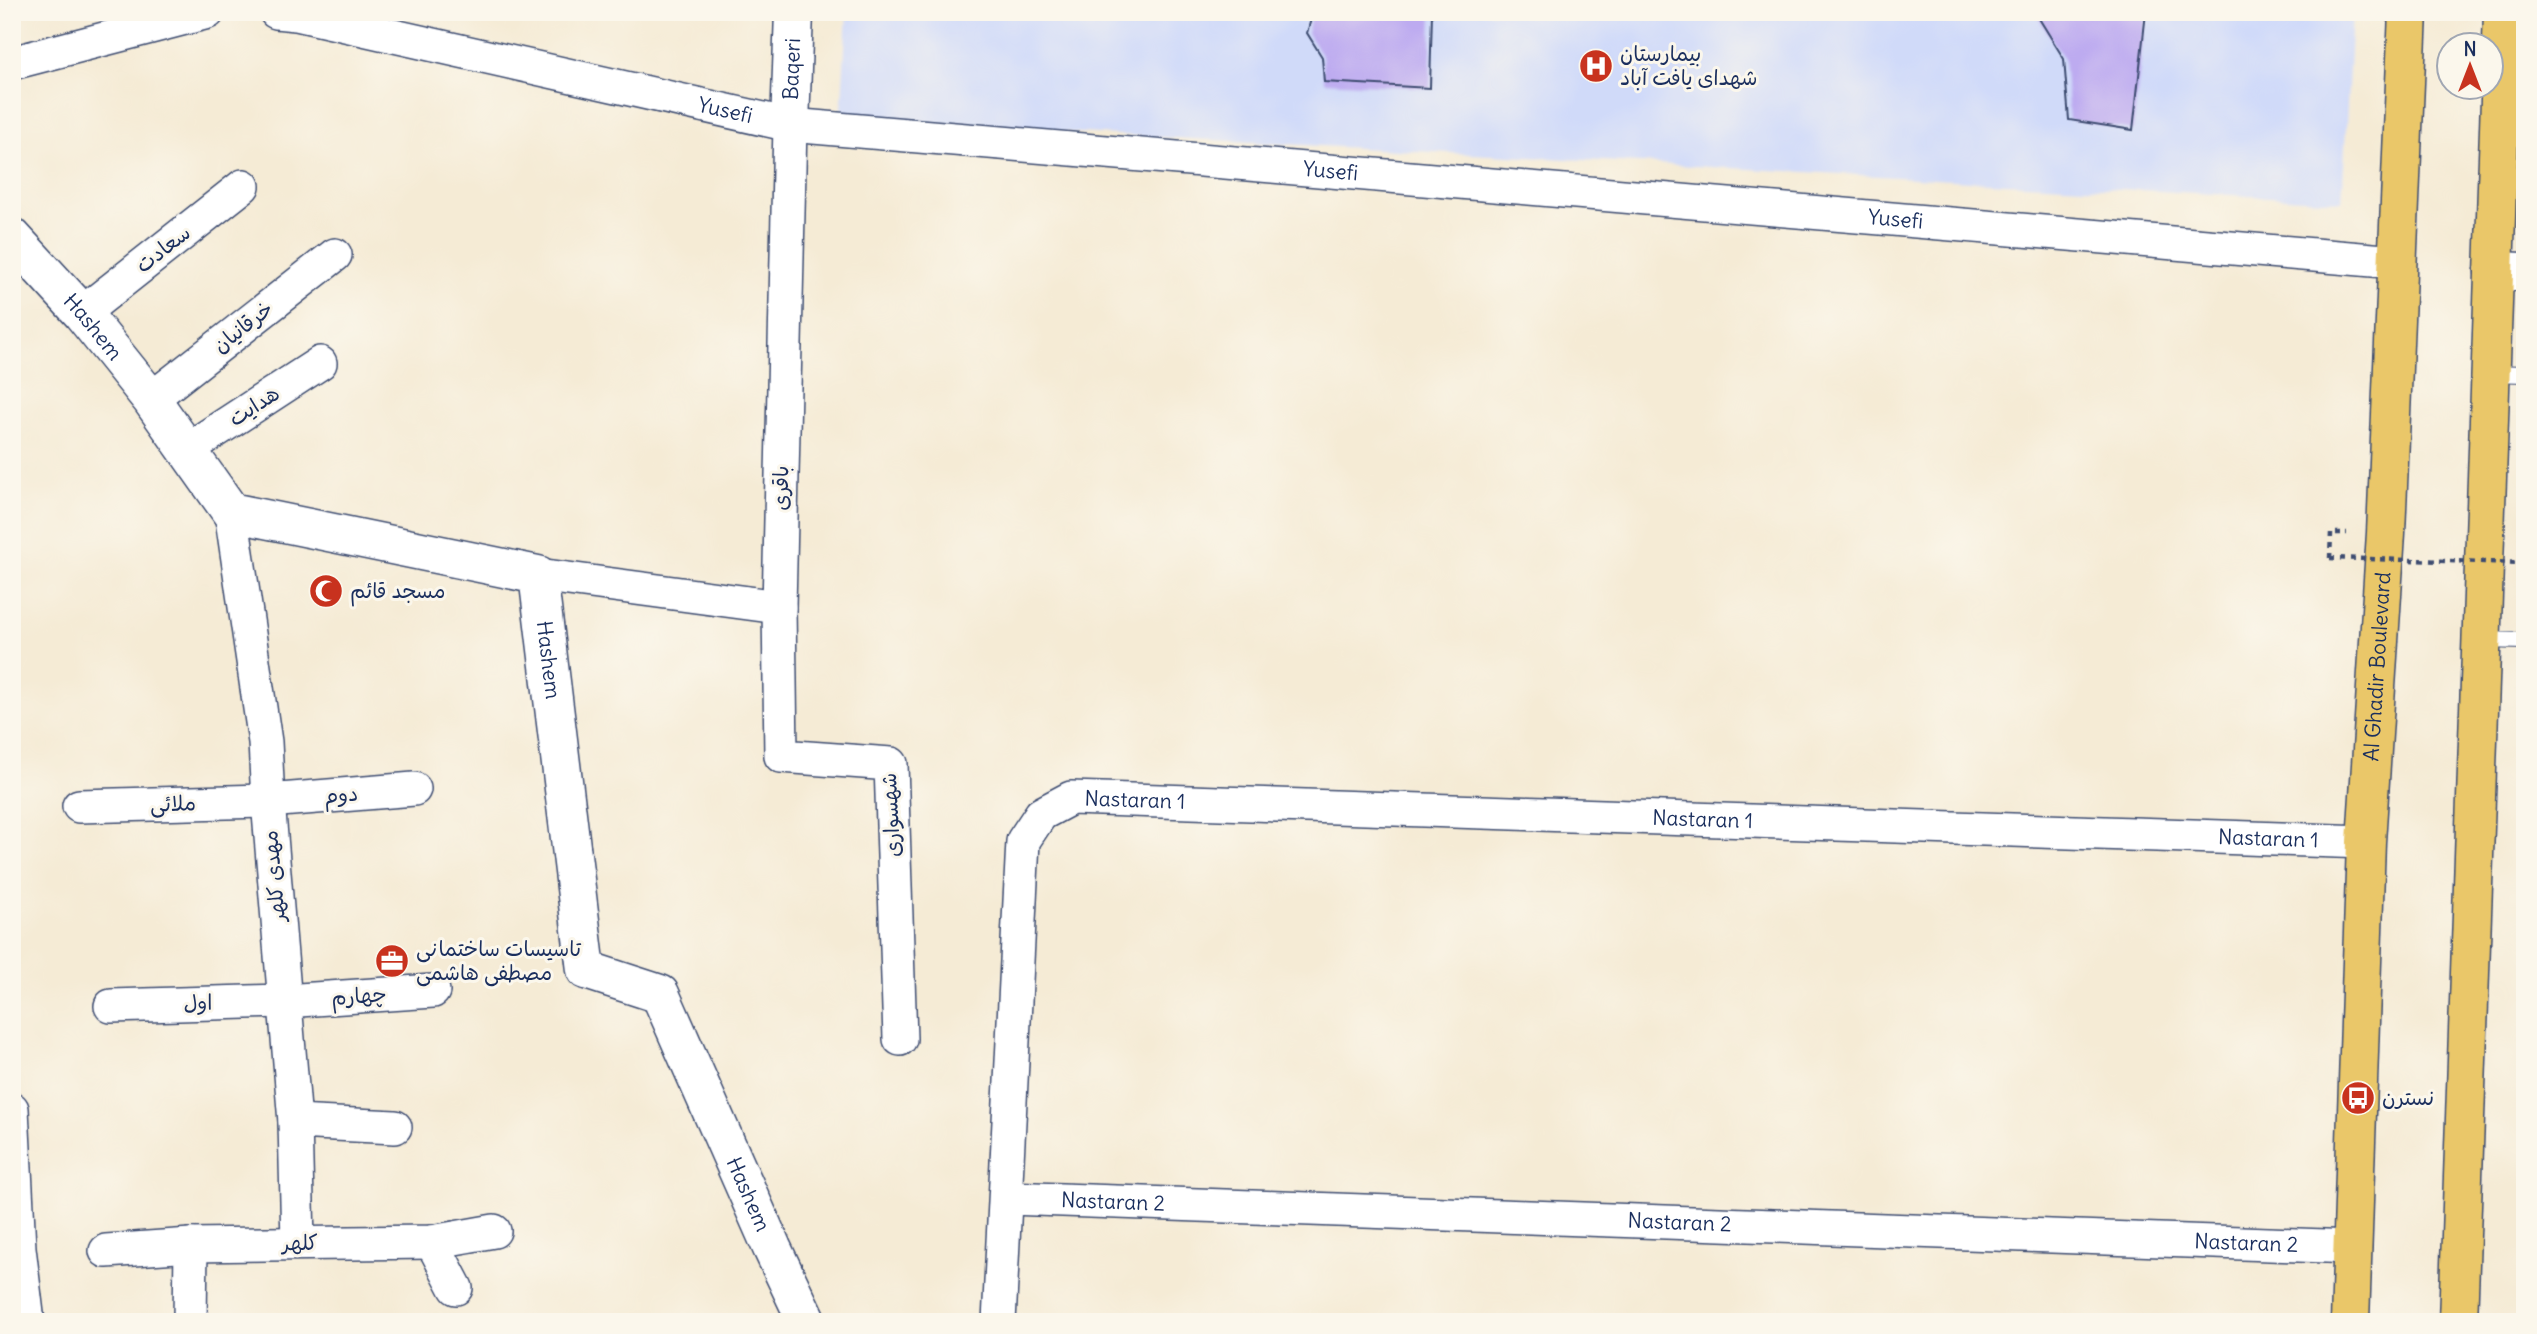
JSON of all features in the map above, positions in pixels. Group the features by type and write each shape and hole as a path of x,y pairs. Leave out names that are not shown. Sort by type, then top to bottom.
{"main road":[{"name":"Al Ghadir Boulevard","path":"2350,1322 2366,842 2386,533 2408,12"},
{"path":"2458,1322 2482,639 2508,373 2509,272 2503,12"}],"street":[{"path":"12,63 208,12"},
{"name":"Yusefi","path":"276,12 296,14 790,125 2396,262"},
{"name":"Baqeri","path":"790,125 794,12"},
{"name":"باقری","path":"779,607 790,125"},
{"name":"سعادت","path":"82,313 243,186"},
{"name":"Hashem","path":"12,237 82,313 151,399 231,512"},
{"name":"خرقانیان","path":"151,399 335,255"},
{"name":"هدایت","path":"188,449 320,363"},
{"path":"231,512 538,575 779,607"},
{"name":"مهدی کلهر","path":"231,512 265,742 295,1122 298,1242"},
{"name":"Hashem","path":"538,575 586,970 660,994 772,1248 800,1320"},
{"name":"شهسواری","path":"779,607 781,756 891,764 900,1039"},
{"name":"دوم","path":"268,801 414,789"},
{"name":"Nastaran 1","path":"1006,1198 1023,841 1041,814 1070,798 2366,842"},
{"name":"ملائی","path":"79,806 268,801"},
{"name":"چهارم","path":"284,1001 433,991"},
{"name":"اول","path":"111,1006 284,1001"},
{"path":"12,1110 19,1248 28,1322"},
{"path":"295,1122 395,1127"},
{"path":"999,1322 1006,1198"},
{"name":"Nastaran 2","path":"1006,1198 2353,1247"},
{"name":"کلهر","path":"106,1251 298,1242 432,1242 494,1231"},
{"path":"432,1242 456,1288"},
{"path":"190,1322 191,1245"}],"lane":[{"path":"2482,639 2525,641"}],"path":[{"path":"2331,533 2330,558 2525,563"}],"shaded area":[{"name":"بیمارستان شهدای یافت آباد","path":"847,12 2352,12 2342,201 841,120"}],"building":[{"path":"1313,12 1432,12 1430,88 1324,82 1322,57 1307,33"},
{"path":"2035,12 2146,12 2133,130 2069,120 2064,59"}],"place":[{"name":"بیمارستان شهدای یافت آباد","path":"1596,66"},
{"name":"مسجد قائم","path":"326,591"},
{"name":"تاسیسات ساختمانی مصطفی هاشمی","path":"392,961"},
{"name":"نسترن","path":"2358,1098"}]}
